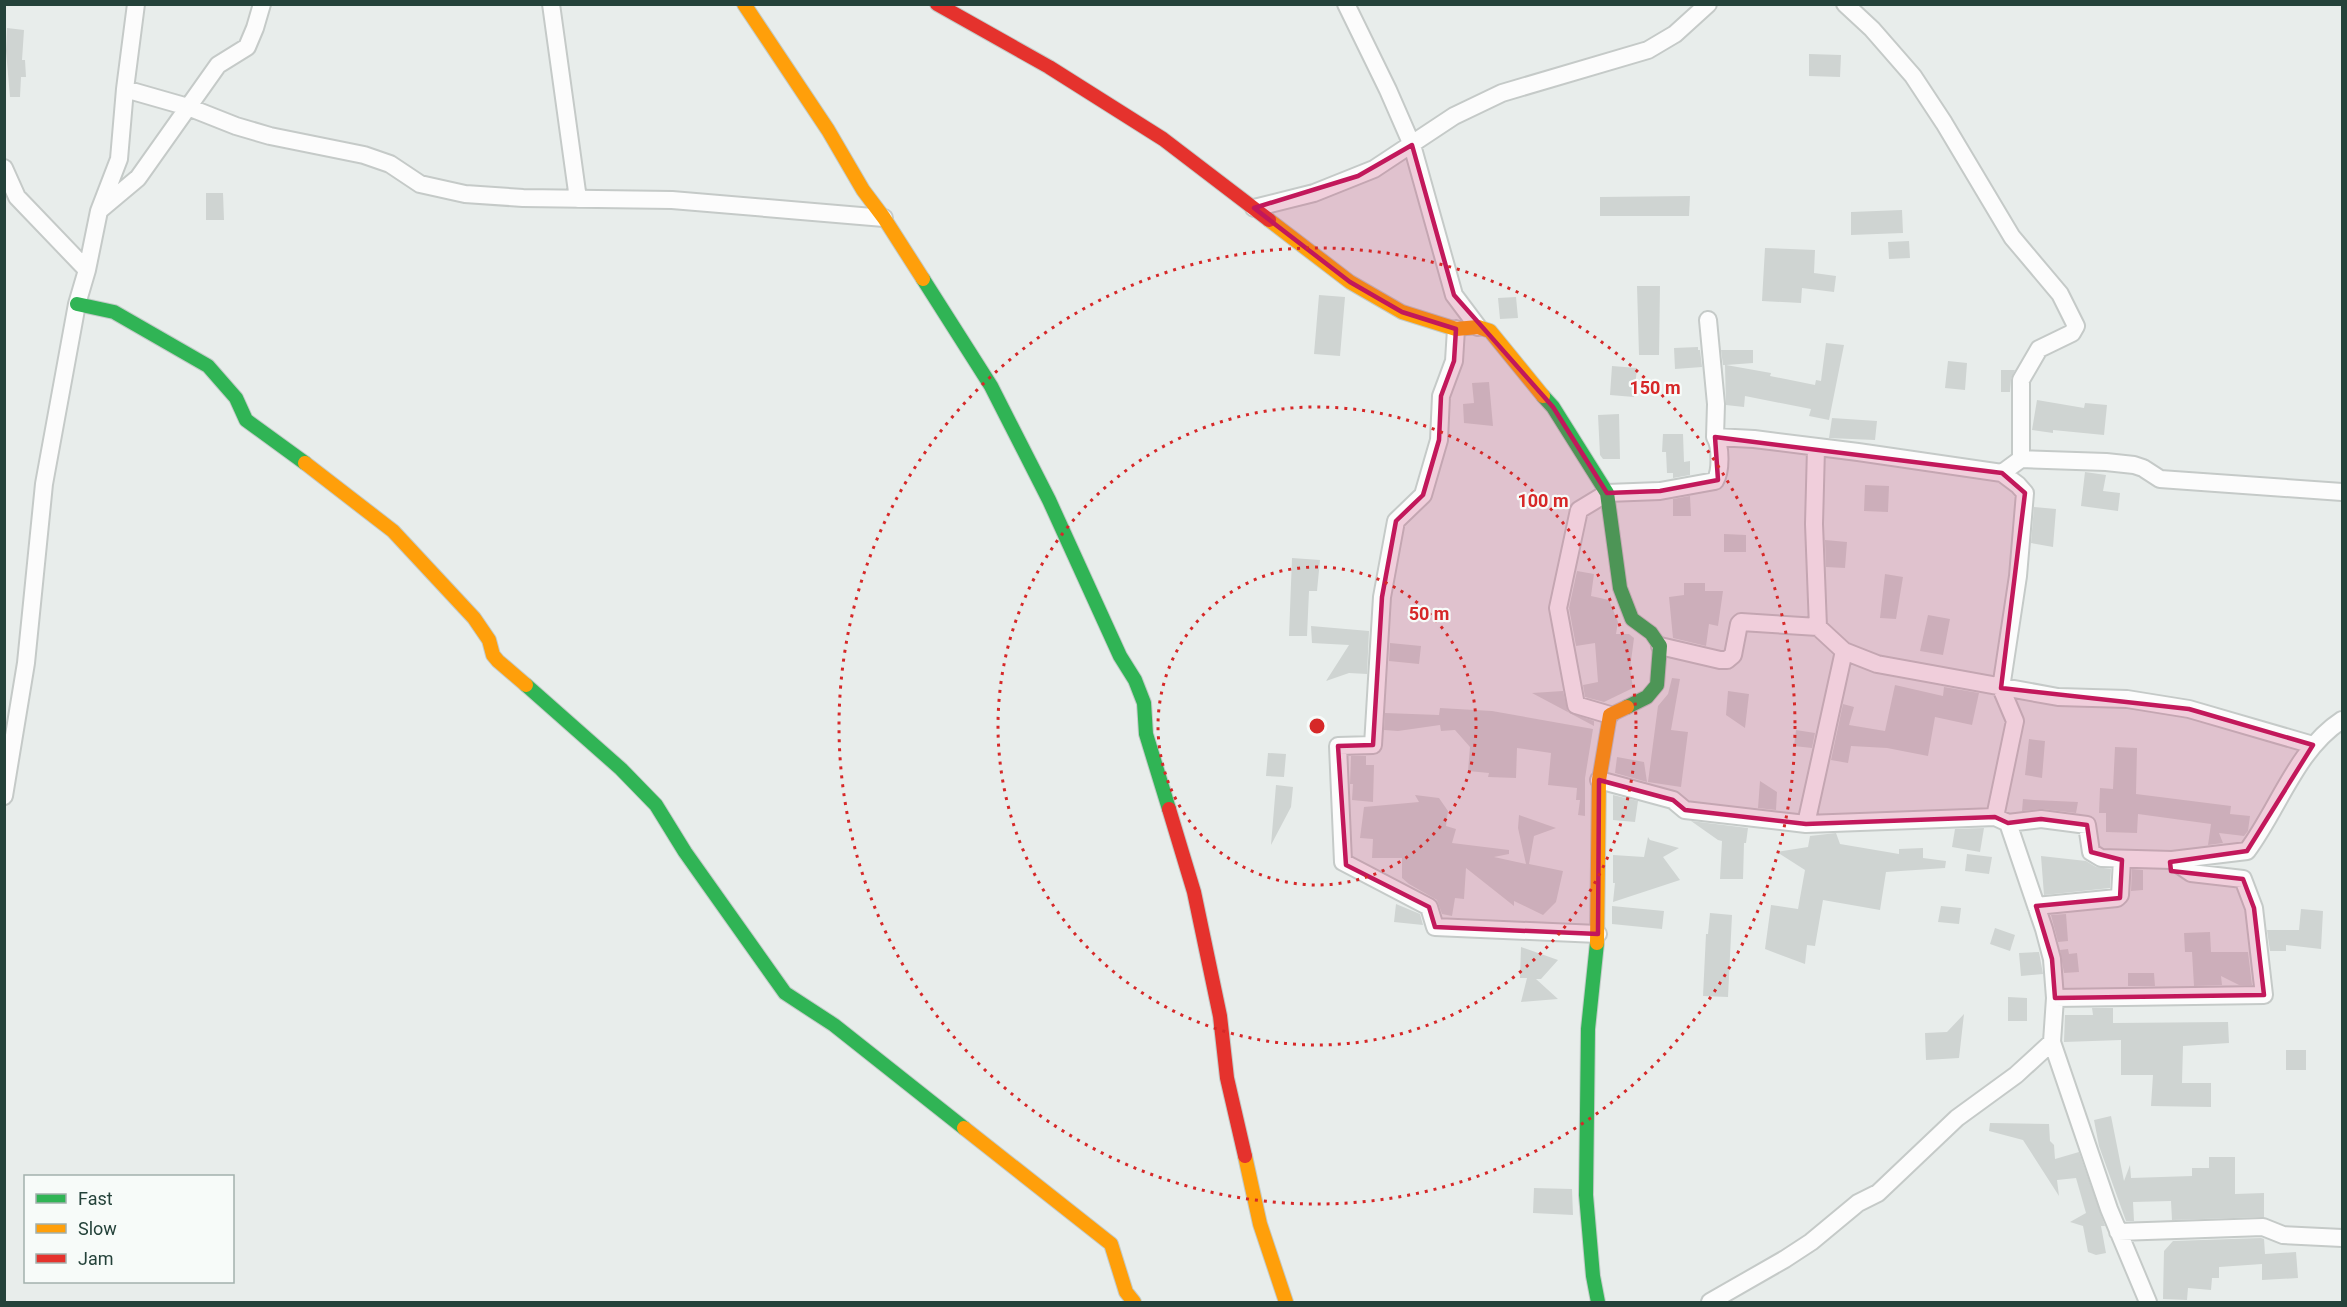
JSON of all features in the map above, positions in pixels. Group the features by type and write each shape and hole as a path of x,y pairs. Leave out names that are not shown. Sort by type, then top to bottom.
{"street":[{"path":"4,796 26,663 44,484 77,304 87,270 99,211 118,165 136,4"},
{"path":"99,211 138,178 218,64 247,47 262,4"},
{"path":"551,4 578,199"},
{"path":"744,4 828,130 864,190 991,386 1050,500 1120,656 1135,680 1144,703 1146,734 1194,892 1220,1016 1227,1078 1260,1224 1286,1302"},
{"path":"937,4 1049,67 1163,139 1350,282 1402,312 1456,329 1478,327 1490,331 1553,407 1607,493 1620,588 1632,619 1651,633 1660,646 1657,685 1647,698 1610,715 1576,705 1558,608 1580,510 1607,493 1660,491 1715,481 1718,476 1718,441 1715,437 1716,404 1708,320"},
{"path":"1346,4 1412,145 1454,295 1478,327"},
{"path":"1254,208 1314,193 1374,169 1454,116 1502,93 1648,50 1675,34 1708,4"},
{"path":"1845,4 1872,29 1913,76 2012,237 2060,294 2076,326 2072,333 2039,349 2020,380 2021,459"},
{"path":"125,89 188,107 218,120 270,136 364,154 390,164 420,184 465,194 672,201 884,218"},
{"path":"4,168 17,198 87,270"},
{"path":"77,304 114,312 201,360 236,399 246,420 314,469 393,531 474,618 489,640 493,655 498,661 621,769 656,805 685,852 785,993 834,1025 1110,1244 1126,1292 1134,1302"},
{"path":"1456,329 1454,362 1441,396 1439,440 1422,495 1396,521 1394,528 1382,597 1373,745 1338,746 1343,862 1429,907 1435,927 1598,934"},
{"path":"1715,437 1754,439 2002,473 2025,493 2018,576 2001,688 2015,721 2001,820 2036,906 2052,959 2055,998 2052,1042 2118,1232 2148,1302"},
{"path":"1816,448 1814,524 1818,627"},
{"path":"2002,473 2021,459 2106,462 2143,468 2160,479 2343,492"},
{"path":"1660,646 1727,660 1733,655 1741,622 1818,627 1844,651 1877,664 2058,697 2127,699 2189,710 2313,745"},
{"path":"1806,824 1844,651"},
{"path":"1598,1302 1593,1276 1586,1195 1588,1029 1598,934 1599,780 1610,715"},
{"path":"1599,780 1673,800 1685,810 1806,824 2041,819 2087,825 2091,852 2101,858 2172,860 2247,850 2263,830 2274,804 2313,745 2328,730 2343,720"},
{"path":"2036,906 2117,898 2120,896 2122,860"},
{"path":"2055,998 2264,995 2254,908 2244,879 2191,873 2172,860"},
{"path":"1710,1302 1785,1259 1858,1203 1878,1194 1957,1118 2016,1075 2052,1042"},
{"path":"2118,1232 2263,1227 2283,1235 2343,1238"}],"highlighted area":[{"path":"1412,145 1454,295 1553,407 1607,493 1660,491 1718,480 1715,437 2002,473 2025,493 2001,688 2189,709 2313,745 2247,851 2170,862 2171,871 2243,879 2254,908 2264,995 2055,998 2052,959 2036,906 2120,898 2122,860 2091,852 2087,825 2041,819 2008,823 1995,817 1806,824 1685,810 1673,800 1599,780 1598,934 1435,927 1429,907 1346,865 1338,746 1373,745 1382,597 1396,521 1423,495 1439,440 1441,396 1454,361 1456,329 1402,312 1350,282 1254,208 1358,176"}],"building":[{"path":"7,28 24,30 22,60 25,60 26,77 21,77 20,97 10,97 6,51"},
{"path":"1809,54 1841,55 1840,77 1809,76"},
{"path":"206,193 223,193 224,220 206,220"},
{"path":"1690,196 1689,216 1600,216 1600,197"},
{"path":"1902,210 1903,233 1851,235 1851,212"},
{"path":"1909,241 1910,258 1889,259 1888,242"},
{"path":"1765,248 1815,250 1814,273 1836,276 1834,292 1802,288 1801,303 1762,301"},
{"path":"1637,286 1660,286 1659,355 1639,355"},
{"path":"1319,295 1345,297 1340,356 1314,354"},
{"path":"1516,297 1518,318 1500,319 1498,298"},
{"path":"1826,343 1844,345 1829,420 1809,416 1811,409 1745,396 1744,407 1726,405 1725,365 1723,365 1721,350 1753,350 1753,363 1726,365 1771,373 1770,376 1815,385 1816,380 1821,381"},
{"path":"1698,347 1702,367 1675,369 1674,348"},
{"path":"1948,361 1967,363 1965,390 1945,388"},
{"path":"1612,366 1637,368 1634,397 1610,395"},
{"path":"2001,370 2015,370 2011,379 2010,392 2001,392"},
{"path":"1489,382 1493,426 1464,423 1463,404 1474,403 1472,383"},
{"path":"2037,400 2084,408 2085,403 2107,405 2104,435 2032,430"},
{"path":"1619,414 1620,459 1603,459 1600,455 1598,415"},
{"path":"1832,418 1877,421 1875,440 1829,438"},
{"path":"1663,434 1683,434 1684,462 1690,461 1690,475 1673,478 1673,473 1667,473 1666,452 1662,452"},
{"path":"2085,472 2106,475 2103,491 2120,493 2118,511 2081,506"},
{"path":"1865,485 1889,486 1888,512 1864,511"},
{"path":"1690,496 1691,516 1673,516 1673,499"},
{"path":"2034,507 2056,509 2053,547 2031,543"},
{"path":"1724,534 1746,535 1746,552 1724,552"},
{"path":"1825,540 1847,542 1845,568 1826,567"},
{"path":"1292,558 1320,560 1317,591 1309,591 1307,636 1289,636"},
{"path":"1577,571 1594,574 1591,596 1609,600 1618,622 1616,634 1629,634 1634,638 1630,669 1633,688 1604,702 1585,697 1583,685 1598,682 1595,643 1576,646 1569,608"},
{"path":"1885,574 1903,577 1896,619 1880,618"},
{"path":"1684,583 1705,583 1705,591 1723,591 1718,626 1709,624 1706,646 1673,638 1669,597 1684,595"},
{"path":"1928,615 1950,619 1943,655 1920,651"},
{"path":"1311,626 1369,631 1367,674 1349,673 1326,681 1349,645 1312,643"},
{"path":"1390,643 1421,646 1419,664 1389,661"},
{"path":"1672,678 1680,679 1671,730 1688,732 1681,787 1648,782 1658,706 1668,694"},
{"path":"1895,685 1943,696 1944,687 1979,693 1972,725 1935,717 1928,756 1887,748 1851,746 1848,763 1831,760 1843,704 1854,707 1849,725 1885,731"},
{"path":"1563,691 1568,712 1594,721 1594,726 1532,693"},
{"path":"1728,691 1749,694 1745,728 1726,715"},
{"path":"1440,708 1492,711 1593,729 1585,778 1585,816 1578,815 1580,800 1576,800 1577,788 1548,785 1551,753 1517,748 1516,778 1488,777 1489,773 1468,771 1470,747 1455,730 1441,731 1440,725 1398,731 1384,730 1385,713 1439,715"},
{"path":"1796,730 1815,733 1812,748 1794,746"},
{"path":"2029,739 2045,741 2042,778 2025,775"},
{"path":"2115,747 2137,748 2136,794 2231,806 2230,814 2250,816 2248,831 2244,836 2219,833 2223,843 2208,845 2211,824 2138,814 2137,833 2106,832 2106,813 2099,813 2100,788 2113,789"},
{"path":"1268,753 1286,754 1284,777 1266,776"},
{"path":"1351,756 1366,756 1366,765 1374,765 1373,802 1352,800"},
{"path":"1617,757 1644,762 1647,782 1615,773"},
{"path":"1760,781 1777,792 1776,810 1758,808"},
{"path":"1276,785 1293,787 1291,807 1271,845"},
{"path":"1415,795 1439,798 1448,811 1446,826 1456,829 1452,843 1509,850 1509,854 1494,857 1526,864 1518,828 1519,815 1556,828 1534,836 1529,864 1563,871 1556,902 1543,915 1514,901 1514,906 1466,868 1464,899 1455,898 1452,916 1442,914 1437,900 1402,878 1402,858 1372,858 1373,839 1360,838 1364,807 1419,802"},
{"path":"1613,795 1638,801 1635,822 1613,820"},
{"path":"2023,799 2078,802 2076,813 2042,809 2022,811"},
{"path":"1691,821 1748,828 1746,843 1744,843 1743,879 1720,879 1722,841"},
{"path":"1984,828 1980,852 1952,847 1955,829"},
{"path":"1836,833 1840,844 1899,854 1899,849 1923,848 1923,858 1946,861 1945,868 1886,872 1880,910 1823,900 1815,946 1807,945 1805,964 1765,949 1771,905 1798,909 1805,870 1777,852 1808,847 1810,836"},
{"path":"1648,837 1650,840 1679,848 1663,857 1680,880 1613,902 1615,883 1613,883 1613,855 1644,857"},
{"path":"1967,854 1992,857 1989,874 1965,871"},
{"path":"2041,856 2086,861 2096,867 2111,869 2110,888 2044,895"},
{"path":"2132,869 2143,870 2143,890 2131,891"},
{"path":"1396,904 1420,914 1423,925 1394,922"},
{"path":"1612,906 1664,911 1662,929 1612,924"},
{"path":"1941,906 1961,908 1959,924 1938,922"},
{"path":"2301,909 2323,911 2321,949 2286,945 2286,951 2270,951 2267,930 2299,930"},
{"path":"1710,913 1732,915 1728,997 1703,996 1706,934 1708,934"},
{"path":"2066,914 2068,941 2058,942 2051,915"},
{"path":"1995,928 2015,935 2010,951 1990,944"},
{"path":"2210,932 2211,952 2248,952 2252,985 2239,985 2221,976 2222,985 2194,986 2192,952 2185,952 2184,933"},
{"path":"1521,947 1558,960 1541,979 1536,979 1558,999 1521,1002 1527,978 1520,978"},
{"path":"2068,949 2069,954 2077,953 2079,972 2064,973 2060,950"},
{"path":"2039,952 2043,974 2021,976 2019,953"},
{"path":"2128,973 2154,973 2155,986 2128,986"},
{"path":"2008,997 2027,998 2027,1021 2008,1021"},
{"path":"2092,1008 2113,1008 2113,1023 2228,1022 2229,1043 2183,1046 2182,1083 2211,1083 2211,1107 2151,1106 2153,1075 2121,1075 2121,1040 2064,1042 2065,1015 2093,1015"},
{"path":"1964,1014 1959,1058 1926,1060 1925,1033 1947,1032"},
{"path":"2286,1050 2306,1050 2306,1070 2286,1070"},
{"path":"2111,1116 2124,1181 2130,1165 2131,1178 2192,1176 2192,1168 2209,1168 2209,1157 2235,1157 2235,1194 2264,1193 2264,1217 2172,1220 2171,1201 2133,1202 2134,1221 2126,1221 2099,1146 2094,1120"},
{"path":"1990,1123 2049,1124 2050,1141 2054,1145 2055,1159 2079,1152 2105,1226 2101,1226 2106,1253 2096,1255 2088,1252 2083,1226 2070,1222 2086,1213 2076,1178 2057,1180 2059,1196 2023,1140 1989,1131"},
{"path":"1534,1188 1572,1189 1573,1215 1533,1213"},
{"path":"2264,1239 2265,1254 2296,1252 2298,1278 2262,1280 2262,1264 2219,1267 2219,1278 2212,1278 2211,1290 2188,1288 2187,1300 2163,1299 2164,1251 2173,1241"}],"traffic: fast":[{"path":"923,279 991,386 1049,500 1120,656 1135,680 1144,703 1146,734 1169,809"},
{"path":"77,304 114,312 208,366 236,398 246,420 305,463"},
{"path":"1543,396 1553,407 1607,493 1620,588 1632,619 1651,633 1660,646 1657,685 1647,697 1627,707"},
{"path":"526,685 621,769 656,805 685,852 785,993 834,1025 964,1128"},
{"path":"1597,943 1588,1029 1586,1195 1593,1276 1598,1302"}],"traffic: slow":[{"path":"744,4 923,279"},
{"path":"1269,220 1350,282 1402,312 1456,329 1478,327 1490,331 1543,396"},
{"path":"305,463 393,531 474,618 489,640 493,655 498,661 526,685"},
{"path":"1597,943 1599,780 1610,715 1627,707"},
{"path":"964,1128 1111,1244 1126,1292 1134,1302"},
{"path":"1245,1156 1260,1224 1286,1302"}],"traffic: jam":[{"path":"937,4 1049,67 1163,139 1269,220"},
{"path":"1169,809 1194,892 1220,1016 1227,1078 1245,1156"}]}
